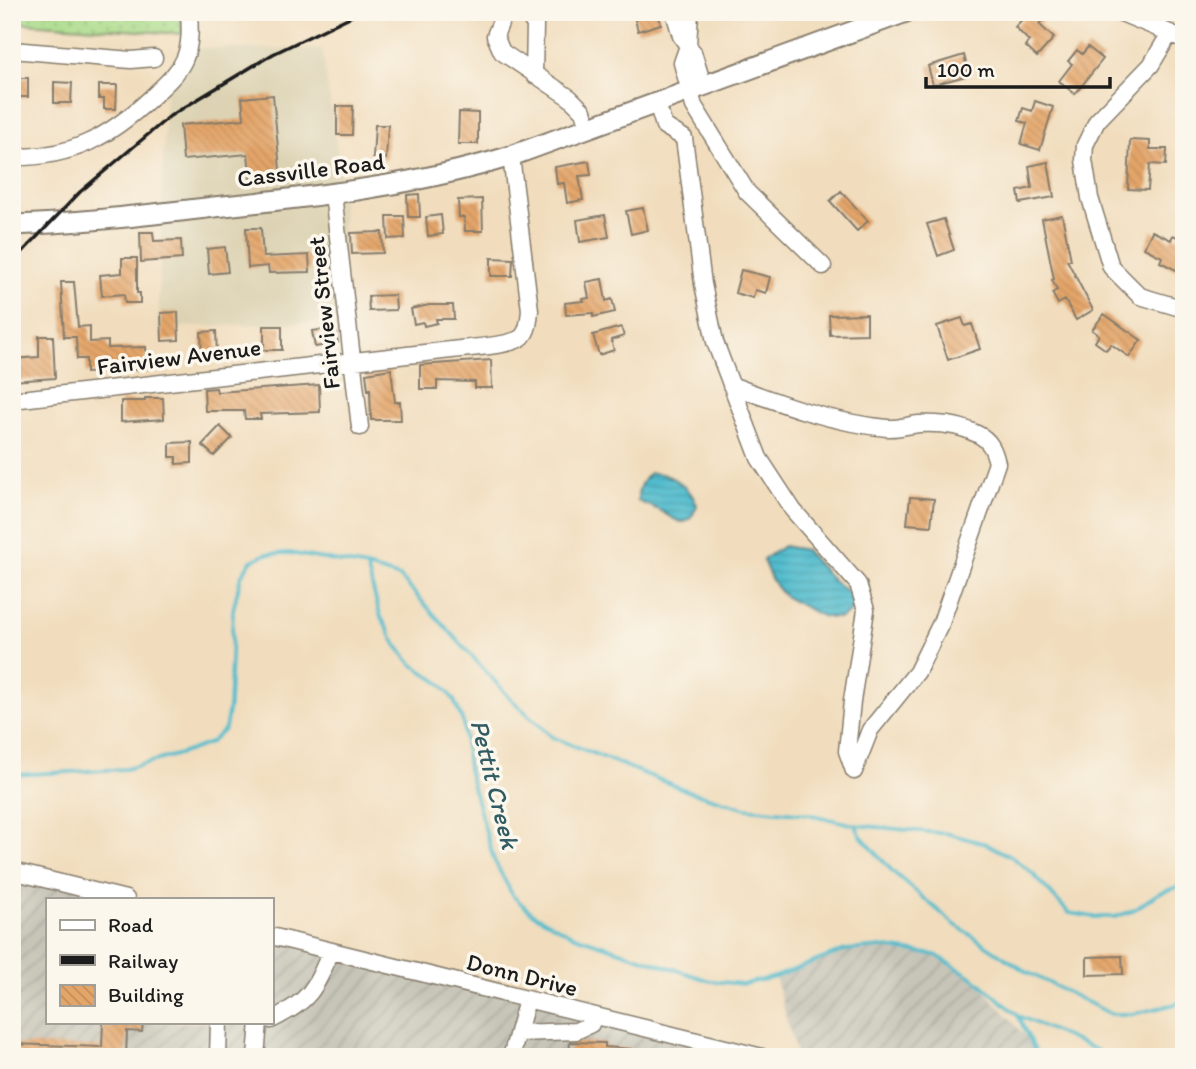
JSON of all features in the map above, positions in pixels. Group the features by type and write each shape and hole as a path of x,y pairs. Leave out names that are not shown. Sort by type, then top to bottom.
{"main road":[{"name":"Cassville Road","path":"12,225 85,221 333,194 438,176 510,156 906,12"},
{"name":"Cassville Road","path":"12,234 56,229 85,221"}],"street":[{"path":"12,158 53,155 77,148 105,135 135,112 168,82 184,61 189,44 190,12"},
{"path":"534,75 534,25 528,15 515,12 503,16 495,36 502,52 534,75 570,98 583,111 588,127"},
{"path":"674,12 681,36 688,46"},
{"path":"690,12 688,46 682,63 696,88 694,106 747,191 823,266"},
{"path":"1119,12 1177,36 1097,121 1085,145 1084,160 1090,198 1111,267 1140,296 1184,309"},
{"path":"12,50 131,60 155,58"},
{"path":"657,103 664,126 684,138 703,284 715,342 731,385 759,458 793,510 858,584 866,610 847,751 853,771 870,730 917,672 941,623 997,463 992,446 978,434 954,426 919,424 890,428 851,423 780,404 731,385"},
{"name":"Fairview Avenue","path":"12,400 484,346 521,337 528,327 530,310 510,156"},
{"name":"Fairview Street","path":"333,194 360,427"},
{"path":"12,871 122,898"},
{"name":"Donn Drive","path":"273,936 759,1056"},
{"path":"273,1019 294,1009 316,987 331,951"},
{"path":"511,1057 527,1000"},
{"path":"518,1032 576,1031 592,1024 593,1016"},
{"path":"218,1057 219,1024"},
{"path":"256,1057 258,1024"}],"shaded area":[{"path":"180,48 322,49 342,183 344,321 158,328 166,71"},
{"path":"12,871 122,898 46,898 46,1024 273,1024 273,936 762,1057 12,1057"},
{"path":"881,947 936,955 974,978 1044,1057 797,1057 775,977 845,950"}],"green space":[{"path":"12,12 181,12 182,34 12,22"}],"water":[{"path":"650,473 672,478 690,492 697,505 689,519 681,522 638,501 641,486"},
{"path":"783,546 805,550 833,581 852,595 852,610 841,618 826,617 786,597 772,580 763,560"}],"building":[{"path":"633,12 658,12 661,24 638,31"},
{"path":"1029,12 1050,12 1039,24 1054,38 1037,57 1025,46 1029,41 1015,27"},
{"path":"1088,47 1103,59 1075,94 1059,81 1072,64 1068,61 1077,50 1082,54"},
{"path":"964,55 969,75 933,85 928,66"},
{"path":"14,78 28,78 28,97 14,97"},
{"path":"54,82 72,83 71,103 54,103"},
{"path":"99,85 117,85 116,109 104,109 104,99 99,99"},
{"path":"273,95 281,180 251,183 248,154 183,160 180,125 244,119 242,98"},
{"path":"1035,101 1053,107 1040,150 1021,144 1027,123 1019,121 1023,108 1032,111"},
{"path":"337,106 353,106 352,135 337,135"},
{"path":"459,112 478,113 478,144 458,144"},
{"path":"375,125 388,125 386,159 373,158"},
{"path":"1130,140 1150,141 1150,149 1167,149 1166,165 1150,164 1148,190 1128,189"},
{"path":"589,161 591,175 579,176 583,200 567,203 564,183 557,184 555,167"},
{"path":"1048,162 1054,197 1020,203 1018,191 1032,188 1029,166"},
{"path":"841,191 868,221 857,231 830,201"},
{"path":"419,194 420,217 408,217 407,195"},
{"path":"482,199 483,231 465,231 464,217 459,217 458,200"},
{"path":"643,208 648,230 631,234 626,211"},
{"path":"441,215 443,234 428,236 426,217"},
{"path":"605,215 609,237 580,242 577,220"},
{"path":"1062,215 1071,260 1067,260 1093,310 1076,320 1065,300 1058,304 1052,293 1057,290 1052,280 1054,279 1042,219"},
{"path":"387,216 404,216 405,238 388,239"},
{"path":"944,219 954,250 938,256 927,224"},
{"path":"246,228 261,228 263,257 309,255 310,272 269,273 268,266 248,268"},
{"path":"1152,231 1171,240 1173,235 1184,240 1184,266 1181,265 1178,271 1160,262 1162,257 1144,248"},
{"path":"140,232 153,232 154,241 181,240 182,259 141,262"},
{"path":"382,232 383,253 352,254 351,233"},
{"path":"225,247 228,272 209,274 207,249"},
{"path":"122,258 137,258 137,293 140,293 140,303 125,303 124,294 102,296 100,275 122,273"},
{"path":"491,258 513,259 512,276 491,276"},
{"path":"741,270 770,277 766,293 755,290 753,298 735,293"},
{"path":"602,279 606,301 612,299 615,312 593,317 593,313 566,315 565,303 589,298 586,282"},
{"path":"61,282 74,282 78,327 90,326 90,342 108,341 108,348 146,347 147,369 86,373 86,359 77,359 76,337 64,337"},
{"path":"395,295 396,310 369,311 368,296"},
{"path":"429,305 453,305 454,319 436,319 437,323 424,326 423,322 414,324 411,309"},
{"path":"178,312 179,340 162,341 161,313"},
{"path":"867,314 867,334 830,335 829,315"},
{"path":"1104,314 1141,340 1129,357 1111,344 1106,350 1095,342 1099,335 1092,330"},
{"path":"962,318 965,326 972,324 980,349 948,360 937,326"},
{"path":"264,326 282,326 282,350 264,350"},
{"path":"621,327 624,336 611,340 614,350 599,355 593,335"},
{"path":"335,328 338,343 315,347 312,331"},
{"path":"216,331 217,355 202,356 201,332"},
{"path":"39,336 53,336 55,378 12,381 12,359 39,357"},
{"path":"491,360 492,388 475,388 475,382 437,381 437,389 420,389 420,365"},
{"path":"391,369 395,402 400,402 401,420 371,420 370,389 368,390 366,373"},
{"path":"319,385 320,412 260,414 261,419 245,419 244,411 205,411 204,389 216,388 217,392"},
{"path":"145,398 163,398 164,419 121,422 121,401 145,401"},
{"path":"220,426 232,438 214,456 202,445"},
{"path":"192,442 192,463 176,464 176,457 170,457 170,443"},
{"path":"910,497 934,499 931,526 907,524"},
{"path":"1122,956 1123,974 1087,975 1087,957"},
{"path":"103,1024 143,1024 142,1032 127,1031 126,1057 12,1057 12,1044 102,1047"},
{"path":"570,1042 605,1043 605,1047 631,1049 631,1057 569,1057"}],"waterway":[{"path":"12,775 126,769 210,743 225,729 229,706 233,610 241,576 251,561 266,554 290,553 367,567 400,577 510,698 552,737 688,791 746,808 808,814 855,825 950,834 986,844 1012,857 1031,872 1069,913 1115,917 1132,911 1159,893 1184,885"},
{"name":"Pettit Creek","path":"367,567 380,615 396,645 412,664 441,684 454,700 463,722 468,770 494,860 513,896 533,914 572,935 710,981 744,984 775,977 845,950 881,947 936,955 974,978 1019,1016 1112,1057"},
{"path":"855,825 861,836 893,872 954,924 1025,971 1111,1014 1133,1014 1184,1002"},
{"path":"1019,1018 1038,1057"}],"railway":[{"path":"12,263 80,192 170,116 273,54 360,12"}]}
